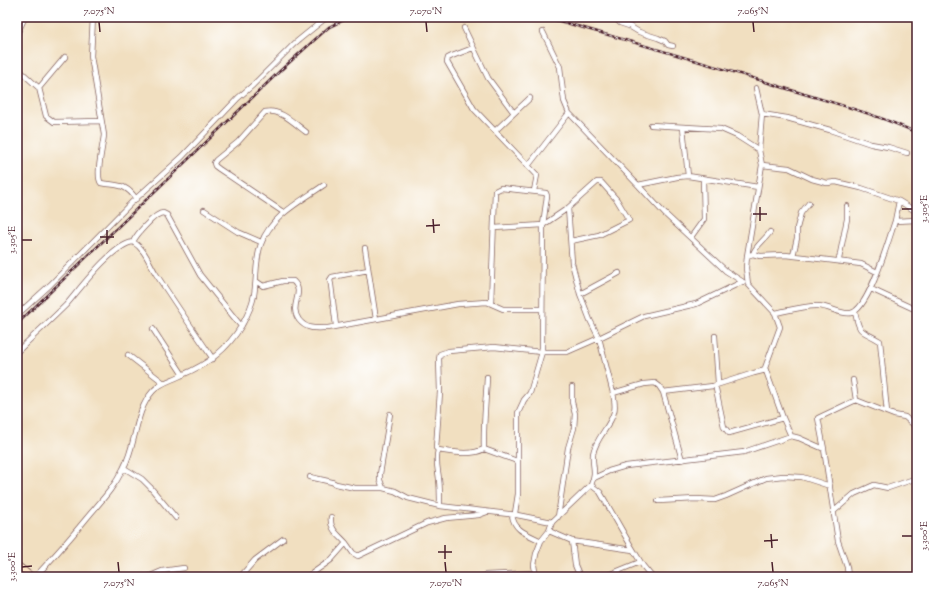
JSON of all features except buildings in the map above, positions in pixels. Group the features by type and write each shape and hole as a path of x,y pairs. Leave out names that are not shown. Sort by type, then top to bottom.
{"main road":[{"path":"17,565 32,577"}],"street":[{"path":"17,34 25,17"},
{"path":"93,17 91,56 104,134 98,180 101,183 120,185 132,192 136,199"},
{"path":"17,315 50,285 136,199 182,157 238,98 295,43 327,17"},
{"path":"614,17 620,23 639,32 665,41 668,45 673,46"},
{"path":"464,28 488,78 514,113"},
{"path":"543,32 560,67 564,101 569,113 664,213 726,271 742,282 748,284 775,313 780,327 765,368 791,436"},
{"path":"473,48 448,58 447,62 474,109 537,175 534,191"},
{"path":"39,88 65,57"},
{"path":"17,68 39,88 46,116 49,119 54,122 101,121"},
{"path":"748,284 746,268 747,256 762,165 759,150 762,114 756,88"},
{"path":"495,131 530,98"},
{"path":"283,212 218,169 214,163 238,142 265,112 275,111 280,113 306,132"},
{"path":"528,166 569,113"},
{"path":"762,114 786,118 830,130 871,144 888,147 907,153"},
{"path":"651,125 721,129 737,136 759,150"},
{"path":"683,127 688,176"},
{"path":"762,165 790,168 812,179 827,183 842,183 899,201 917,212"},
{"path":"638,185 669,178 688,176 758,187"},
{"path":"691,237 704,219 703,179"},
{"path":"494,228 543,225 568,208 593,184 601,182 617,200 628,220 599,235 571,241"},
{"path":"35,577 65,545 116,483 132,450 143,404 154,390 164,383 213,359 227,345 241,326 252,306 261,242 268,230 283,212 324,185"},
{"path":"492,303 495,191 501,188 546,193 547,196 543,225 542,352 530,393 524,400 518,413 518,494 513,521 516,527 541,541"},
{"path":"775,313 816,305 848,314 855,312 861,306 871,289 895,221 899,201"},
{"path":"793,256 801,213 809,203"},
{"path":"840,262 839,259 847,219 847,206"},
{"path":"484,577 485,575 535,575 534,565 536,554 541,541 549,531 552,522 591,485 595,472 593,454 614,412 613,393 599,338 580,294 572,263 568,208"},
{"path":"204,210 238,232 261,242"},
{"path":"17,352 66,305 109,256 124,245 133,242 156,215 163,213 167,215 200,275 241,326"},
{"path":"895,221 917,220"},
{"path":"753,254 757,245 763,242 770,232"},
{"path":"133,242 143,252 213,359"},
{"path":"365,248 376,319"},
{"path":"747,256 753,254 760,256 793,256 861,264 877,272"},
{"path":"336,326 330,280 332,277 368,270"},
{"path":"580,294 619,273"},
{"path":"256,281 263,286 283,281 293,281 298,292 294,308 295,314 304,326 310,328 336,326 458,304 487,302 492,303 499,308 508,310 542,309"},
{"path":"440,506 439,479 436,457 438,450 436,448 440,392 440,354 449,351 494,347 542,352 567,352 644,316 696,304 742,282"},
{"path":"871,289 912,308"},
{"path":"855,312 858,326 862,332 880,341 887,412"},
{"path":"153,329 183,375"},
{"path":"715,336 718,383"},
{"path":"128,355 164,383"},
{"path":"663,392 713,386 718,383 766,370"},
{"path":"484,449 483,436 485,426 487,377"},
{"path":"853,380 856,400"},
{"path":"613,393 644,384 655,383 659,386 663,392 682,460"},
{"path":"558,517 568,448 574,428 575,414 572,402 572,386"},
{"path":"716,389 724,427 729,433 783,418"},
{"path":"848,577 847,567 838,541 818,418 856,400 894,415 905,417 914,425"},
{"path":"383,488 380,480 380,474 390,414"},
{"path":"594,478 609,470 626,466 744,452 791,436 824,449"},
{"path":"438,450 462,452 479,451 484,449 517,461"},
{"path":"124,468 142,479 176,518"},
{"path":"658,500 715,500 766,478 783,476 802,477 830,486"},
{"path":"310,477 356,488 383,488 395,491 408,498 440,506 514,515 552,522"},
{"path":"833,512 854,494 874,485 888,488 917,478"},
{"path":"591,485 600,492 640,562 652,577"},
{"path":"331,517 330,523 332,528 346,543 353,554 358,556 427,523 446,518 479,515 487,512"},
{"path":"549,531 572,541 633,550"},
{"path":"240,577 255,560 283,539"},
{"path":"572,541 575,565 580,577"},
{"path":"307,577 323,566 346,543"},
{"path":"916,577 917,561"},
{"path":"603,577 640,562"},
{"path":"148,577 162,571 184,568"}],"railway":[{"path":"17,324 282,69 329,27 350,17"},
{"path":"546,17 855,109 917,133"}]}
